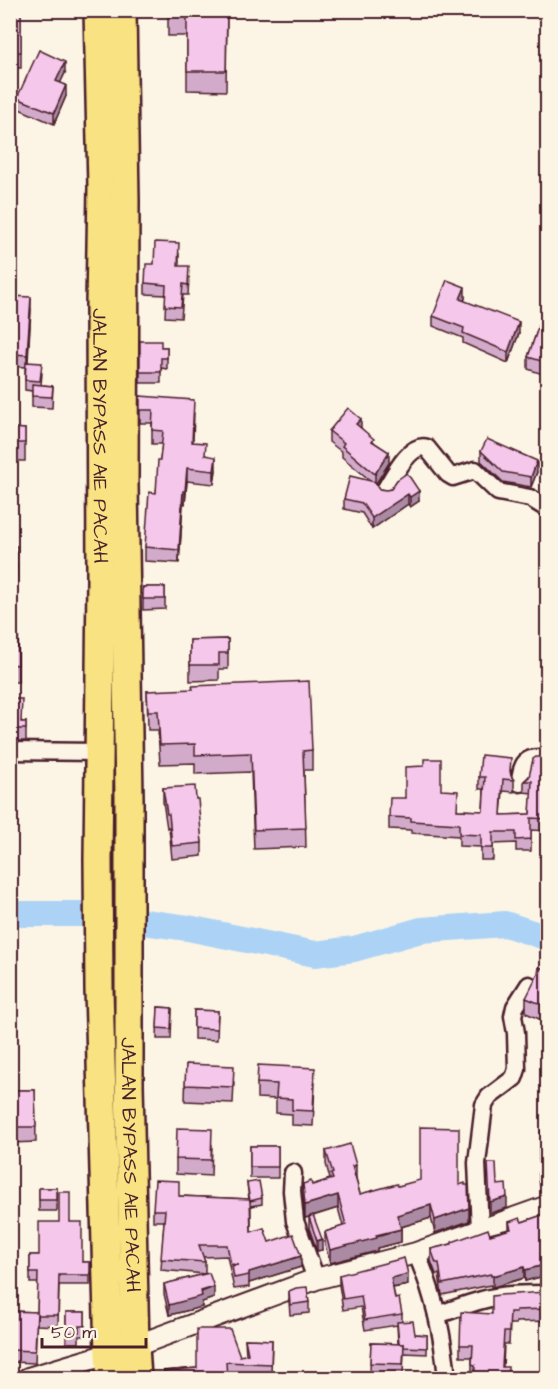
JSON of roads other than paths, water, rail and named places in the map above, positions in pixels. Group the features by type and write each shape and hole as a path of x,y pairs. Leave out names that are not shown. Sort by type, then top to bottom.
{"highway":[{"name":"JALAN BYPASS AIE PACAH","path":"98,10 102,187 99,989 110,1366"},
{"name":"JALAN BYPASS AIE PACAH","path":"122,10 129,1084 137,1378"}],"street":[{"path":"385,490 406,457 423,446 453,477 475,470 498,492 530,498 548,509"},
{"path":"10,751 99,752"},
{"path":"520,783 523,764 533,759 548,759"},
{"path":"480,1230 477,1163 484,1105 489,1097 514,1078 517,1070 513,1016 515,1007 528,986"},
{"path":"293,1173 295,1221 315,1279"},
{"path":"28,1378 110,1366 135,1346 315,1279 416,1252 548,1206"},
{"path":"416,1252 437,1315 447,1378"},
{"path":"437,1315 488,1299 516,1294 548,1294"}],"waterway":[{"path":"10,914 84,914 188,928 315,954 354,949 421,930 505,924 548,938"}]}
